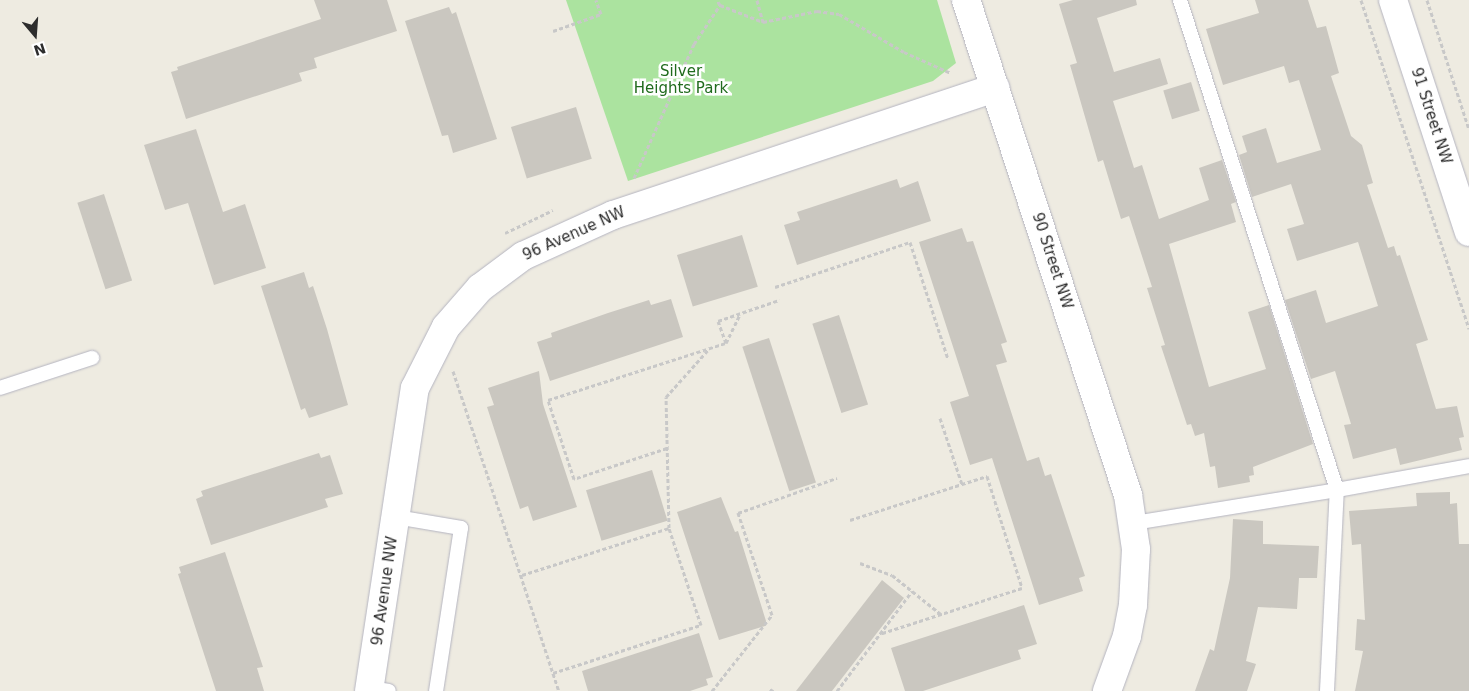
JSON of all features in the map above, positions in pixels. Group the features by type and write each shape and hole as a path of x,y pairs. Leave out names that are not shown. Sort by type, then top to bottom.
{"street":[{"name":"90 Street NW","path":"966,0 1120,468 1134,523 1136,574 1134,605 1128,636 1107,691"},
{"name":"91 Street NW","path":"1392,0 1469,232"},
{"name":"96 Avenue NW","path":"376,690 396,517 415,388 422,370 446,327 461,307 500,271 547,244 613,214 995,88"}],"lane":[{"path":"1180,0 1337,490 1327,691"},
{"path":"0,388 92,358"},
{"path":"1134,523 1337,490 1469,466"},
{"path":"396,517 461,528 436,691"}],"path":[{"path":"553,31 601,14 596,0"},
{"path":"718,0 720,5 763,22 817,11 839,14 904,52 951,73"},
{"path":"757,0 763,22"},
{"path":"1361,0 1469,328"},
{"path":"1427,0 1469,129"},
{"path":"628,185 639,172 694,44 720,5"},
{"path":"775,287 910,242 948,359"},
{"path":"726,343 718,321 779,300"},
{"path":"667,448 574,479 548,400 726,343 740,313"},
{"path":"554,673 701,625 669,528 666,397 709,349"},
{"path":"450,378 458,362"},
{"path":"453,371 559,691"},
{"path":"940,418 962,484"},
{"path":"850,520 987,476 1022,588 880,634"},
{"path":"712,691 772,615 738,513 837,478"},
{"path":"522,575 669,528"},
{"path":"860,563 892,575 942,615"},
{"path":"837,691 912,591"}],"green space":[{"name":"Silver Heights Park","path":"566,0 937,0 956,63 933,81 628,181"}],"building":[{"path":"314,0 387,0 397,31 314,58 317,68 299,73 302,81 186,119 171,72 178,70 177,67 321,19"},
{"path":"1073,0 1136,0 1137,5 1097,18 1114,72 1160,58 1168,84 1113,101 1134,168 1142,165 1159,219 1209,200 1199,168 1222,160 1236,202 1231,204 1236,222 1169,244 1209,387 1266,369 1248,312 1269,305 1313,444 1253,467 1254,475 1249,476 1250,482 1218,488 1215,466 1210,467 1204,433 1195,436 1191,424 1187,425 1161,346 1165,345 1147,288 1152,287 1129,216 1121,219 1103,160 1098,162 1070,65 1077,63 1059,4"},
{"path":"1255,0 1308,0 1317,28 1326,26 1339,73 1331,76 1351,136 1362,145 1373,183 1367,185 1388,248 1394,246 1397,256 1400,255 1428,340 1416,344 1436,409 1457,406 1464,437 1459,438 1462,450 1400,465 1396,448 1353,459 1344,425 1351,424 1335,371 1311,379 1285,300 1316,290 1326,323 1378,306 1358,242 1297,261 1287,229 1304,224 1291,184 1252,197 1239,155 1247,152 1242,136 1266,128 1277,163 1321,150 1299,80 1289,83 1284,66 1223,85 1206,29 1259,13"},
{"path":"449,7 452,14 456,12 497,139 453,153 448,135 442,136 405,21"},
{"path":"1191,82 1200,111 1172,119 1163,90"},
{"path":"576,107 592,159 527,179 511,127"},
{"path":"196,129 223,212 245,204 266,268 214,285 188,203 165,210 144,145"},
{"path":"897,179 900,188 918,181 931,221 797,265 784,225 800,220 797,212"},
{"path":"104,194 132,281 105,289 77,203"},
{"path":"962,228 967,242 973,241 1007,342 1001,344 1007,362 996,365 1027,461 1039,457 1045,476 1051,474 1085,576 1079,578 1083,591 1039,605 992,458 970,465 950,402 969,396 919,242"},
{"path":"742,235 758,287 693,307 677,255"},
{"path":"304,272 309,288 313,286 348,405 309,418 305,408 301,410 261,286"},
{"path":"671,299 683,337 550,381 537,342 552,337 551,333 608,313 649,300 651,305"},
{"path":"839,315 868,404 841,413 812,324"},
{"path":"769,338 816,483 789,491 742,347"},
{"path":"539,371 543,404 577,507 533,521 528,506 520,509 487,407 494,405 488,388"},
{"path":"319,453 321,458 330,455 343,494 325,499 328,507 211,545 196,499 203,496 201,491"},
{"path":"652,470 667,521 602,541 586,490"},
{"path":"1450,492 1450,504 1457,503 1459,544 1469,544 1469,691 1355,691 1363,651 1355,650 1357,619 1365,620 1361,544 1352,545 1349,511 1417,506 1416,493"},
{"path":"721,497 735,532 738,531 766,621 765,626 719,640 677,512"},
{"path":"1233,519 1263,521 1263,544 1319,546 1317,578 1299,578 1297,609 1258,607 1246,661 1256,664 1247,691 1195,691 1210,649 1214,651 1230,578"},
{"path":"225,552 263,667 257,668 264,691 216,691 178,574 181,573 179,567"},
{"path":"882,580 904,598 832,691 796,691"},
{"path":"1024,605 1037,644 1018,650 1021,659 923,691 905,691 891,648"},
{"path":"699,633 713,677 706,679 708,685 690,691 588,691 582,671"}]}
